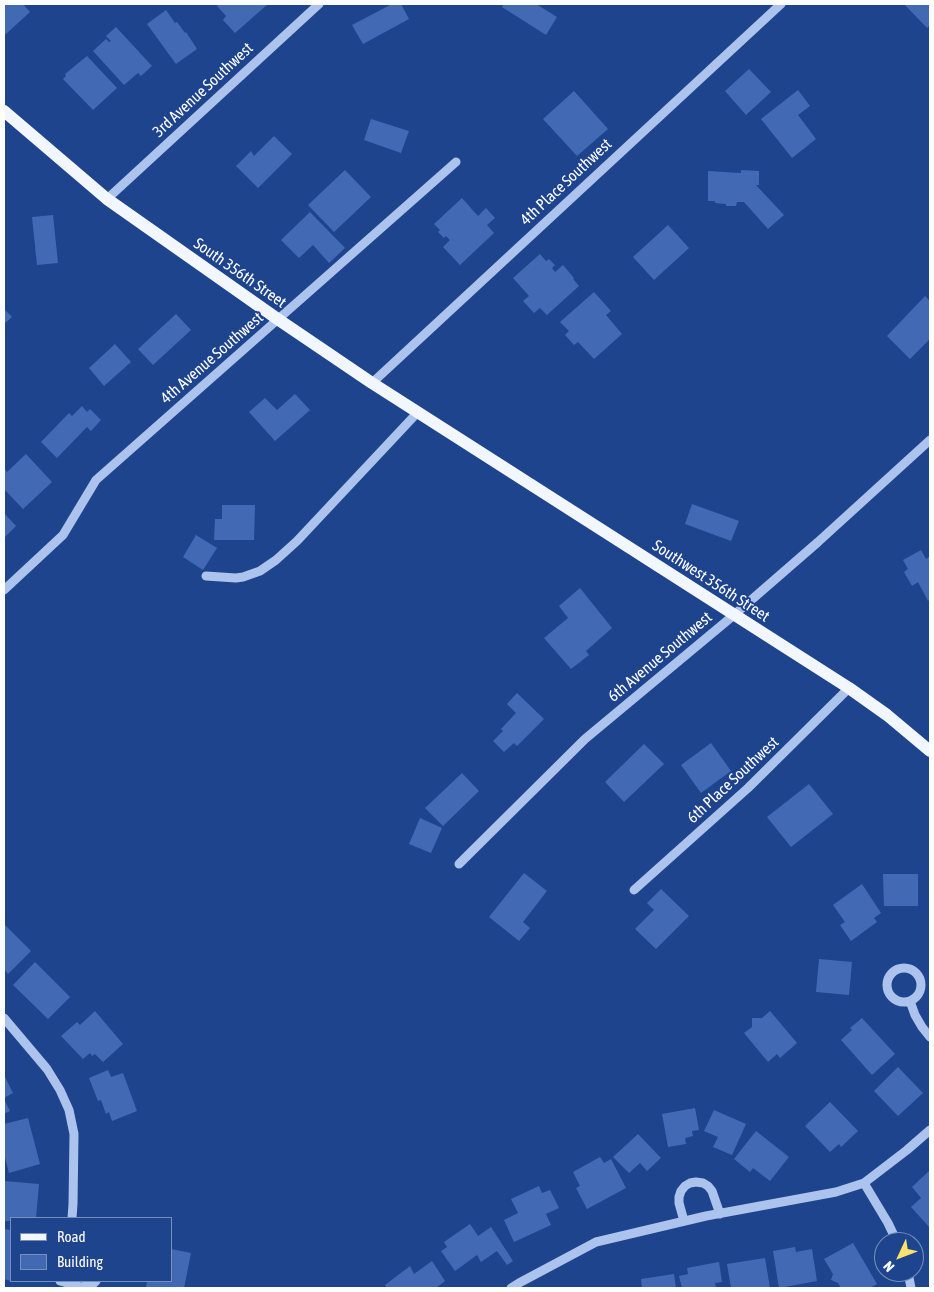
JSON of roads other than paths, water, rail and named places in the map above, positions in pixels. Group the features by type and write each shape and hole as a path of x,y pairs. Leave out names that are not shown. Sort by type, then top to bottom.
{"main road":[{"name":"South 356th Street","path":"4,111 107,199 279,320 372,383 470,445"},
{"name":"Southwest 356th Street","path":"470,445 849,688 887,715 930,751"}],"street":[{"name":"3rd Avenue Southwest","path":"107,199 319,4"},
{"name":"4th Place Southwest","path":"372,383 781,4"},
{"name":"4th Avenue Southwest","path":"4,590 63,535 96,480 456,162"},
{"path":"206,576 243,577 260,571 276,560 304,534 418,412"},
{"name":"6th Avenue Southwest","path":"459,864 585,739 734,615 930,440"},
{"name":"6th Place Southwest","path":"634,890 748,788 849,688"},
{"path":"910,1001 915,1015 930,1037"},
{"path":"4,1018 47,1069 60,1090 69,1110 74,1134 72,1217"},
{"path":"511,1288 596,1242 684,1221 836,1192 864,1183 930,1130"},
{"path":"684,1221 679,1197 681,1191 690,1183 703,1183 708,1186 712,1191 720,1214"},
{"path":"864,1183 892,1232"},
{"path":"64,1282 81,1287 94,1282"}]}
